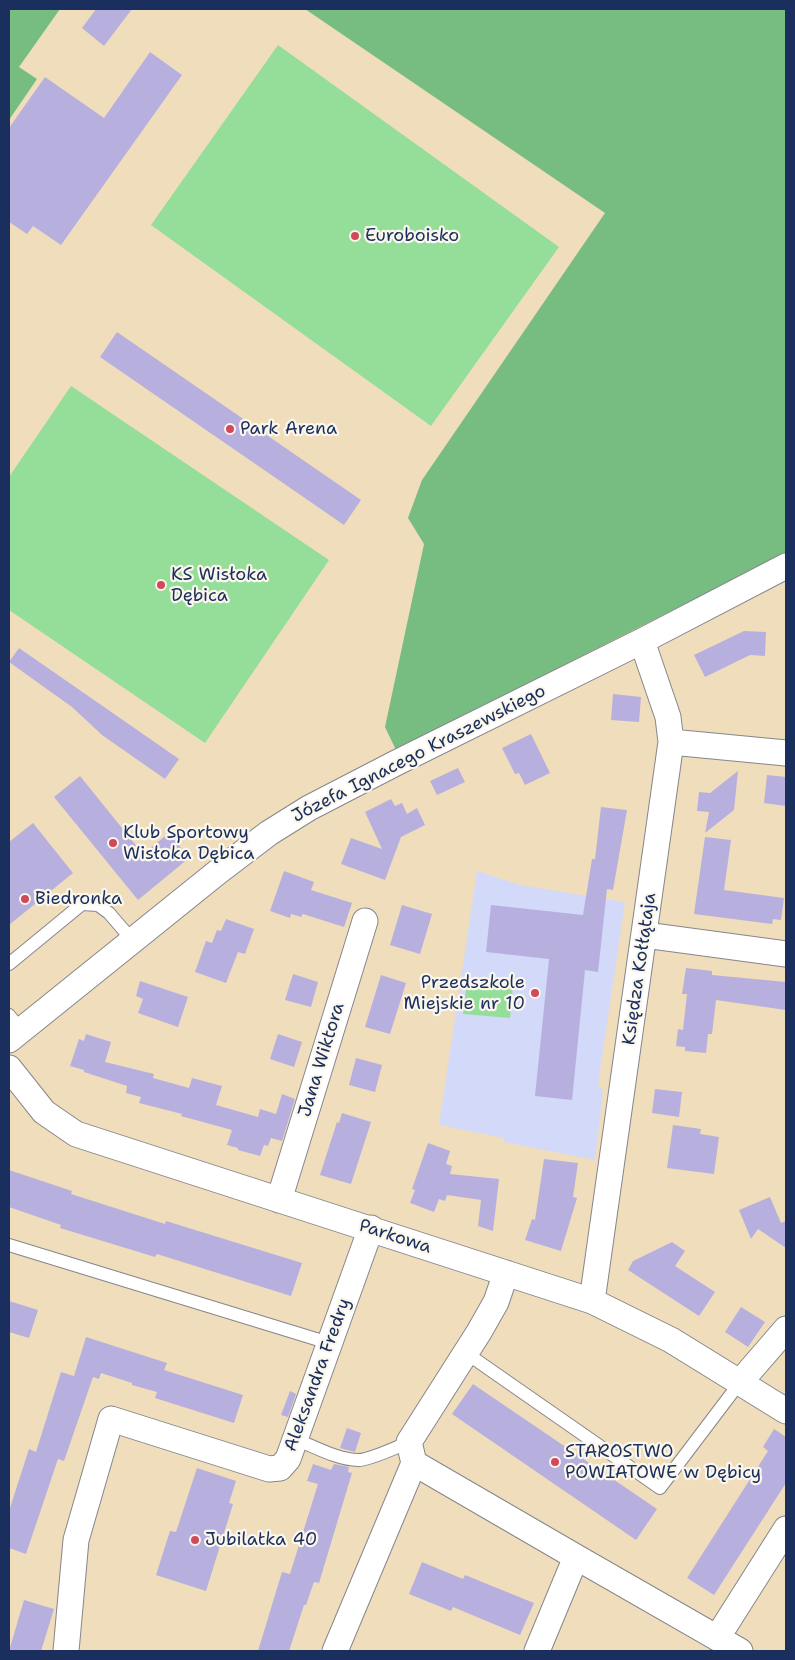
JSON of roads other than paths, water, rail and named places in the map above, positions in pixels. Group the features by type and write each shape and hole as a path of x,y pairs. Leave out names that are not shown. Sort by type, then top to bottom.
{"street":[{"name":"Józefa Ignacego Kraszewskiego","path":"13,1029 133,941 270,833 309,808 642,641 786,566"},
{"name":"Księdza Kołłątaja","path":"592,1301 671,742 668,717 642,641"},
{"path":"671,742 786,753"},
{"name":"Jana Wiktora","path":"279,1200 365,922"},
{"path":"645,935 786,954"},
{"name":"Parkowa","path":"9,1068 44,1112 76,1134 592,1301 672,1340 741,1381 786,1411"},
{"name":"Aleksandra Fredry","path":"66,1651 76,1540 111,1419 269,1469 277,1469 283,1465 288,1459 329,1343 353,1283 370,1228"},
{"path":"336,1651 411,1452 496,1302 506,1273"},
{"path":"741,1381 786,1328"},
{"path":"411,1452 576,1557 740,1651"},
{"path":"717,1638 786,1529"},
{"path":"537,1651 576,1557"}],"lane":[{"path":"9,964 82,904 98,905 109,913 133,941"},
{"path":"9,1245 329,1343"},
{"path":"466,1354 660,1488 741,1381"},
{"path":"295,1438 333,1454 358,1460 378,1455 411,1452"}],"place":[{"name":"Euroboisko","path":"355,236"},
{"name":"Park Arena","path":"230,429"},
{"name":"KS Wisłoka Dębica","path":"161,585"},
{"name":"Klub Sportowy Wisłoka Dębica","path":"113,843"},
{"name":"Biedronka","path":"25,899"},
{"name":"Przedszkole Miejskie nr 10","path":"535,993"},
{"name":"STAROSTWO POWIATOWE w Dębicy","path":"555,1462"},
{"name":"Jubilatka 40","path":"195,1540"}]}
